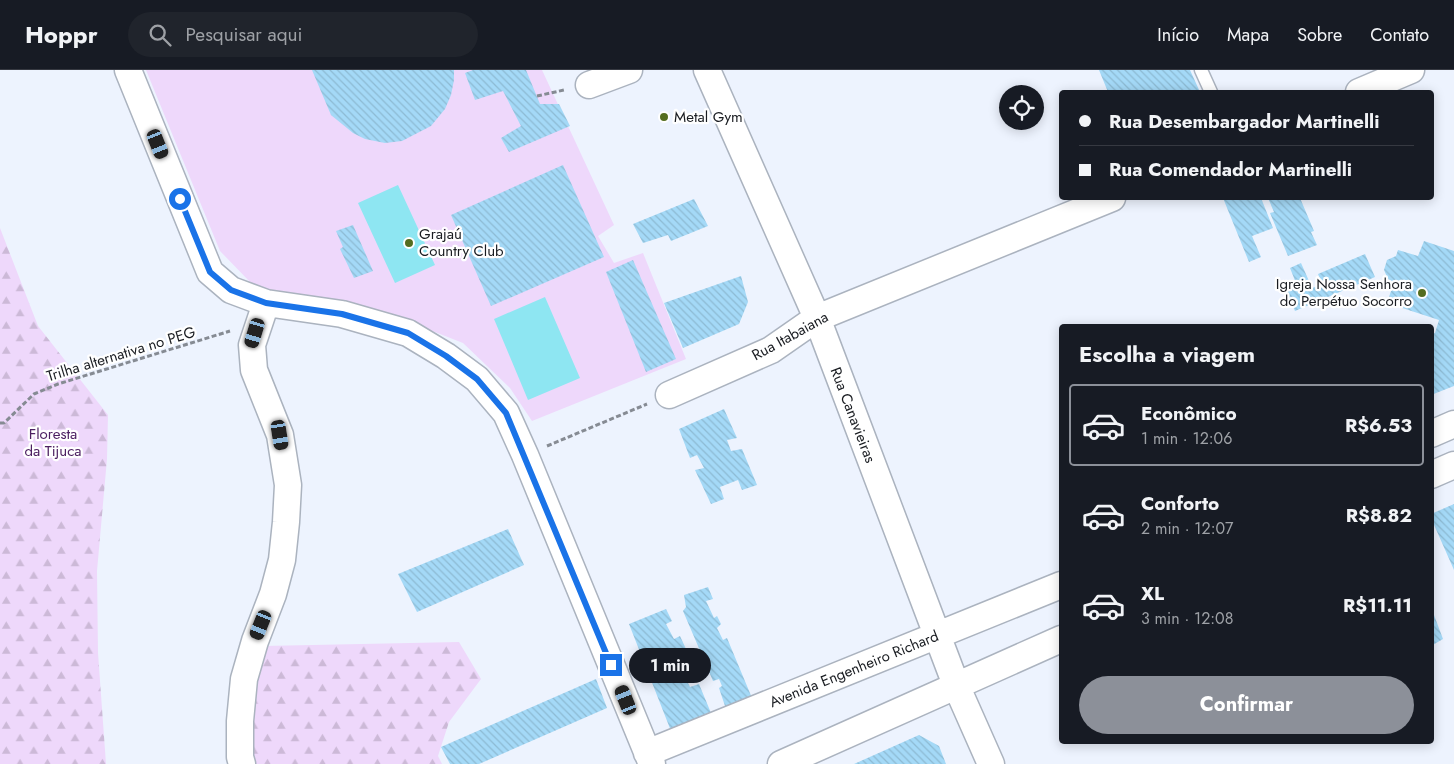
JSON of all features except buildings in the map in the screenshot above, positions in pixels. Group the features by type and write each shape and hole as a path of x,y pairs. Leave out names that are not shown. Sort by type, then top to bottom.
{"street":[{"path":"128,70 210,272 262,312 352,316 408,333 446,356 477,379 506,413 650,758"},
{"path":"590,84 629,70"},
{"name":"Rua Canavieiras","path":"707,70 817,318 956,685 991,764"},
{"path":"1364,90 1411,70"},
{"name":"Rua Itabaiana","path":"669,395 771,350 817,318 1107,200"},
{"path":"242,764 240,730 244,679 255,641 273,594 282,560 288,485 280,435 254,370 252,345 262,312"},
{"path":"1434,433 1454,424"},
{"path":"1434,474 1454,465"},
{"name":"Avenida Engenheiro Richard","path":"650,758 1059,586"},
{"path":"781,764 1059,639"}],"lane":[{"path":"1201,70 1210,90"}],"path":[{"name":"Trilha alternativa no PEG","path":"0,423 4,422 34,394 262,312"},
{"path":"525,455 669,395"}],"green space":[{"name":"Grajaú Country Club","path":"146,70 542,70 614,225 598,236 614,263 643,253 686,359 532,421 510,388 463,343 389,314 312,303 252,284 220,251"},
{"name":"Floresta da Tijuca","path":"0,228 38,326 108,415 107,459 97,571 98,653 106,764 0,764"},
{"path":"459,642 481,679 449,722 438,756 442,764 244,764 251,688 263,646"}],"water":[{"path":"398,185 435,265 395,283 358,203"},
{"path":"545,297 580,378 528,400 494,319"}],"place":[{"name":"Metal Gym","path":"664,117"},
{"name":"Grajaú Country Club","path":"409,243"},
{"name":"Igreja Nossa Senhora do Perpétuo Socorro","path":"1422,293"}],"route":[{"path":"180,199 210,272 231,290 266,303 342,314 408,333 446,356 477,379 506,413 611,665"}]}
